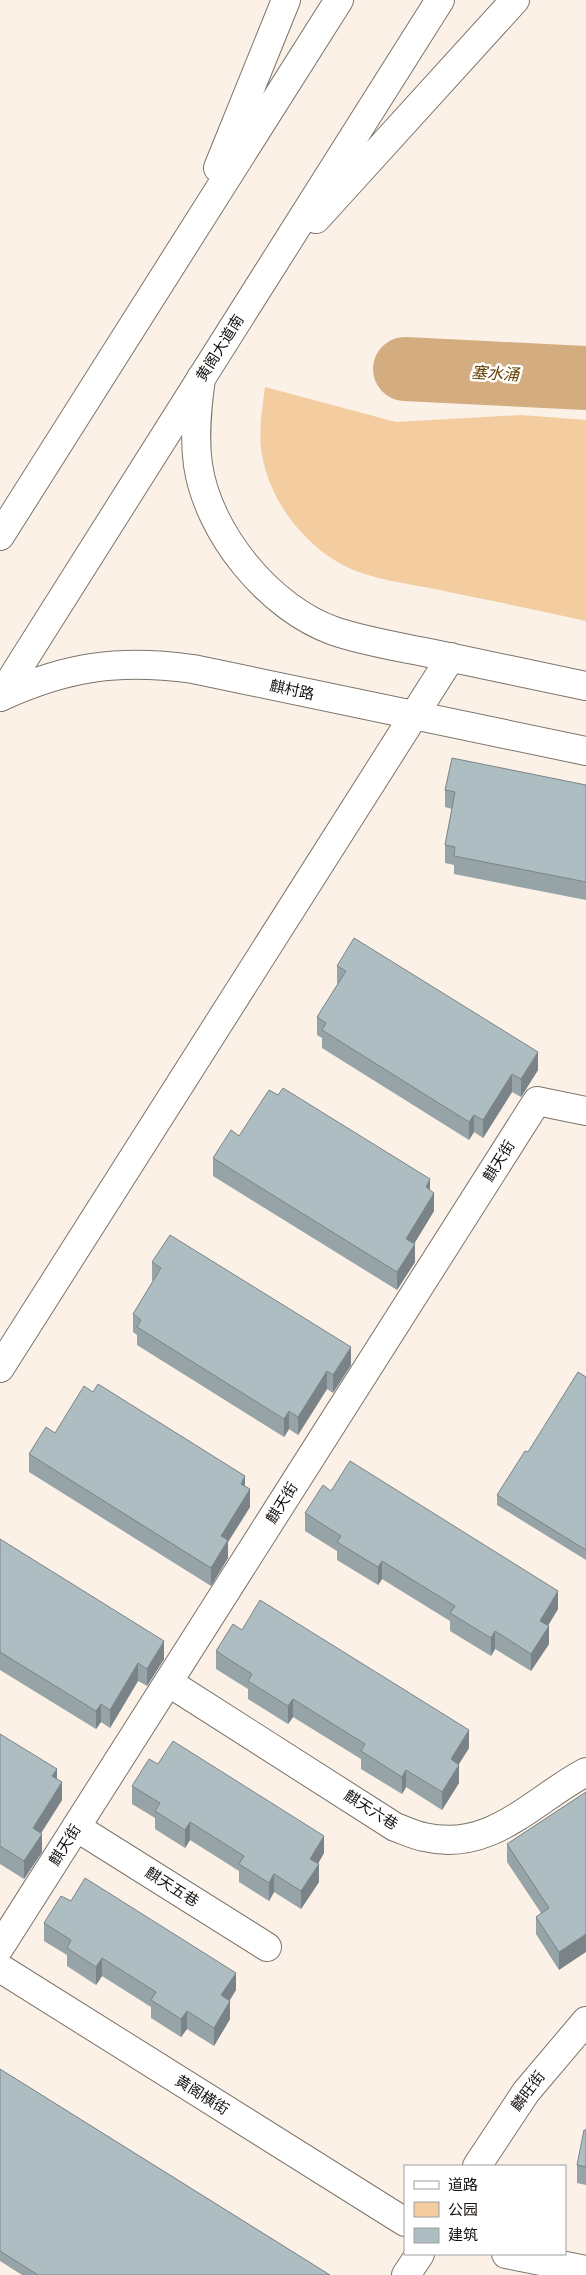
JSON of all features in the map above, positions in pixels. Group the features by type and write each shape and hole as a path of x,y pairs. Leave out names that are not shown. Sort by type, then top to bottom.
{"street":[{"path":"193,231 286,0"},
{"path":"0,536 339,0"},
{"name":"黄阁大道南","path":"0,697 440,0"},
{"path":"267,274 515,0"},
{"path":"201,378 196,422 198,466 211,508 231,547 259,581 293,609 333,630 375,642 586,686"},
{"path":"0,1368 451,658"},
{"name":"麒村路","path":"0,697 30,683 78,670 127,664 160,664 193,669 586,751"},
{"name":"麒天街","path":"0,1947 537,1101 586,1111"},
{"name":"麒天六巷","path":"168,1682 395,1827 424,1837 456,1840 487,1834 515,1819 586,1772"},
{"name":"麒天五巷","path":"76,1827 267,1947"},
{"name":"黄阁横街","path":"0,1968 404,2221"},
{"name":"麟旺街","path":"478,2165 526,2092 586,2021"},
{"path":"406,2275 419,2255"},
{"path":"511,2255 586,2270"}],"green space":[{"path":"265,387 396,422 521,415 586,420 586,621 379,578 356,571 339,563 323,552 308,539 283,509 267,474 260,438"}],"building":[{"path":"452,758 586,785 586,882 454,856 455,847 445,845 455,792 445,790"},
{"path":"354,938 538,1052 521,1079 512,1074 483,1120 474,1115 469,1122 322,1030 326,1023 317,1017 346,971 337,966"},
{"path":"283,1088 430,1179 426,1187 434,1193 406,1239 415,1244 397,1272 213,1158 231,1130 239,1136 269,1090 278,1095"},
{"path":"170,1235 351,1347 333,1375 327,1371 298,1417 289,1411 284,1419 137,1327 141,1320 133,1314 161,1268 152,1262"},
{"path":"578,1372 586,1377 586,1550 497,1495 525,1451 528,1452"},
{"path":"98,1384 245,1476 241,1484 250,1489 221,1536 228,1540 211,1568 29,1454 46,1427 55,1433 84,1386 93,1392"},
{"path":"350,1461 558,1591 540,1621 549,1626 531,1654 495,1631 491,1638 450,1613 455,1606 382,1561 378,1567 337,1542 341,1536 305,1513 323,1485 331,1491"},
{"path":"0,1539 164,1641 147,1669 138,1663 110,1710 101,1704 96,1711 0,1652"},
{"path":"260,1600 469,1730 451,1759 459,1765 442,1792 406,1770 402,1777 361,1751 365,1744 293,1699 288,1706 248,1681 252,1674 216,1651 233,1624 242,1630"},
{"path":"0,1734 57,1769 52,1776 62,1782 33,1828 42,1834 24,1861 0,1846"},
{"path":"173,1741 324,1836 310,1859 319,1864 301,1891 274,1874 269,1883 239,1864 244,1856 190,1822 185,1830 155,1811 160,1803 132,1786 149,1759 158,1764"},
{"path":"586,1792 586,1934 559,1952 536,1917 549,1908 507,1844"},
{"path":"85,1878 236,1973 221,1995 230,2001 214,2028 187,2011 181,2019 151,2000 156,1992 102,1958 96,1967 67,1948 71,1940 44,1923 61,1896 71,1901"},
{"path":"0,2069 330,2275 38,2275 0,2251"},
{"path":"584,2130 586,2130 586,2167 577,2165"}],"waterway":[{"name":"塞水涌","path":"405,369 586,378"}]}
